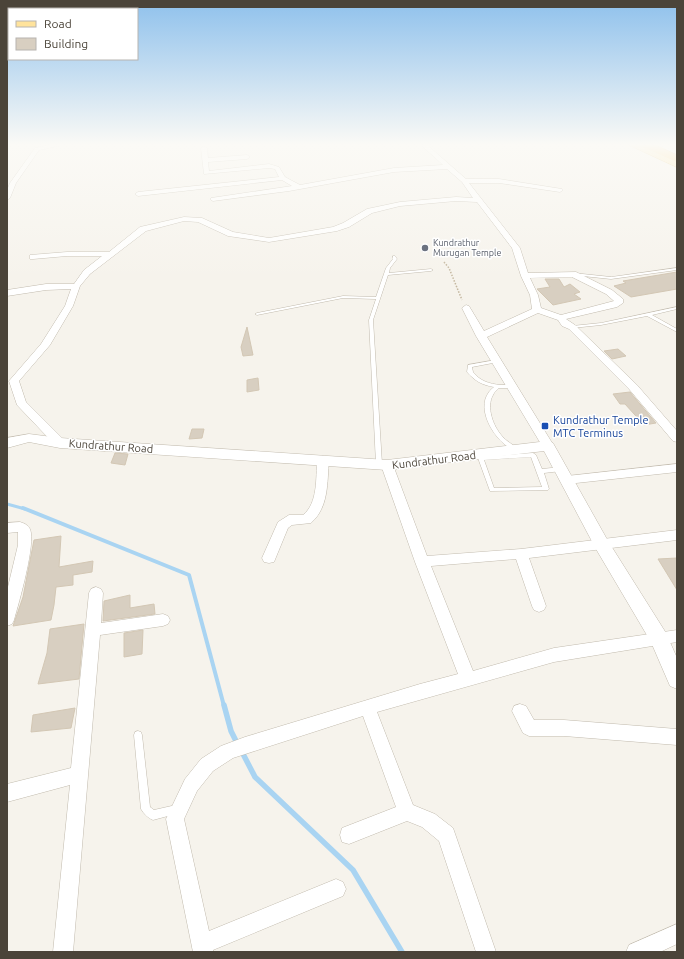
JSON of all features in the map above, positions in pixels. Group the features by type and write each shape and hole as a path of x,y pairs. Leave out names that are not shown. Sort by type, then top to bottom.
{"street":[{"path":"7,198 12,189"},
{"path":"138,194 186,189"},
{"path":"213,199 286,189"},
{"path":"470,189 516,248 524,276 534,295 537,310"},
{"path":"552,189 560,190"},
{"path":"60,443 21,403 10,380 45,345 69,306 76,286 87,272 143,229 184,219 206,222 215,228 231,234 269,240 334,229 346,225 370,212 400,204 456,199 478,200"},
{"path":"33,257 67,254 109,254"},
{"path":"481,336 537,310 562,318 614,305 620,301 604,289 573,274 524,276"},
{"path":"7,293 46,287 76,286"},
{"path":"466,308 481,336 548,446 602,545 659,639 677,680"},
{"path":"562,318 565,324 572,327 628,382 677,438"},
{"name":"Kundrathur Road","path":"7,442 29,438 60,443 383,465 548,446"},
{"path":"269,558 283,525 289,520 306,520 313,514 321,486 323,460"},
{"path":"383,465 468,679"},
{"path":"564,475 677,468"},
{"path":"7,528 20,527 24,530 25,535 25,545 12,581 7,620"},
{"path":"422,562 520,554 677,536"},
{"path":"520,554 539,606"},
{"path":"63,952 96,593"},
{"path":"93,630 163,620"},
{"path":"336,890 203,948 175,819 191,784 206,765 227,752 245,745 420,691 554,655 677,636"},
{"path":"368,708 407,812"},
{"path":"520,711 529,728 564,728 677,737"},
{"path":"7,793 80,774"},
{"path":"349,835 407,812 422,816 435,824 446,835 486,952"},
{"path":"636,952 677,934"}],"lane":[{"path":"383,465 371,320 377,298 394,257"},
{"path":"573,274 618,277 677,269"},
{"path":"386,274 431,270"},
{"path":"257,314 343,297 377,298"},
{"path":"572,327 601,324 677,308"},
{"path":"648,314 677,331"},
{"path":"496,361 469,368 470,372 475,379 497,387 511,386"},
{"path":"497,387 490,393 487,402 491,422 497,436 503,443 519,450"},
{"path":"533,455 540,471 546,489 492,490 481,458 533,455"},
{"path":"540,471 564,475"},
{"path":"138,735 146,809 153,815 179,809"}],"path":[{"path":"444,262 449,268 466,308"}],"building":[{"path":"677,272 677,289 631,297 614,286 626,283 623,281"},
{"path":"545,279 559,279 564,287 570,284 580,292 574,294 581,299 553,305 537,289 550,287"},
{"path":"247,327 253,355 243,356 241,347"},
{"path":"618,349 626,356 612,359 604,351"},
{"path":"258,378 259,390 247,392 247,380"},
{"path":"630,392 656,423 644,425 625,404 620,404 613,394"},
{"path":"192,429 204,429 202,438 189,439"},
{"path":"115,453 128,454 125,465 111,463"},
{"path":"61,536 59,567 93,561 92,572 73,575 73,585 56,587 51,620 13,626 23,597 34,540"},
{"path":"677,558 677,590 658,559"},
{"path":"130,595 130,608 154,604 155,614 103,621 104,601"},
{"path":"84,624 79,679 38,684 47,653 50,629"},
{"path":"143,630 142,654 124,657 124,633"},
{"path":"75,708 71,728 31,732 33,715"}],"waterway":[{"path":"7,504 25,509"},
{"path":"23,508 189,575 224,706"},
{"path":"224,705 231,731 238,745"},
{"path":"242,752 255,777 353,870 402,952"}],"place":[{"name":"Kundrathur Murugan Temple","path":"425,248"},
{"name":"Kundrathur Temple MTC Terminus","path":"545,426"}]}
